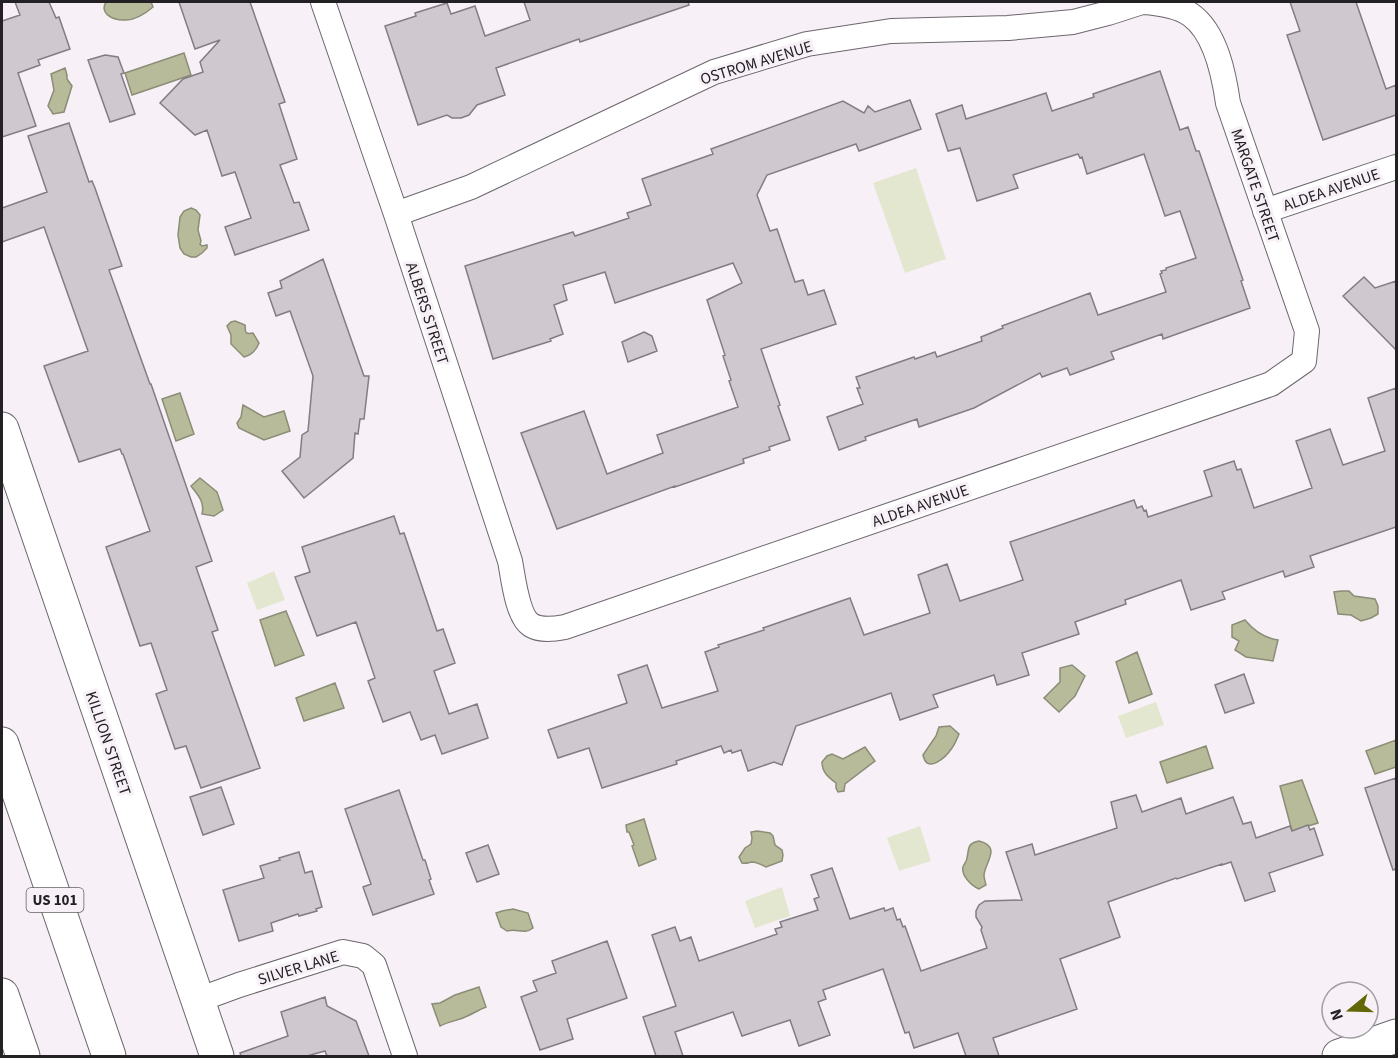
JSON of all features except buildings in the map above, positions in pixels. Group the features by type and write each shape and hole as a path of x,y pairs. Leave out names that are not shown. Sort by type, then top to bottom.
{"main road":[{"name":"KILLION STREET","path":"2,429 217,1056"},
{"name":"US 101","path":"2,744 109,1056"},
{"path":"2,994 23,1056"},
{"path":"1339,1056 1396,1036"}],"street":[{"name":"ALBERS STREET","path":"323,2 396,214 510,561 517,598 530,625"},
{"name":"OSTROM AVENUE","path":"396,214 471,188 714,72 807,44 891,31 1008,28 1073,22 1142,2 1164,4 1191,15"},
{"name":"MARGATE STREET","path":"1191,15 1208,33 1225,79 1228,103 1307,332 1304,362"},
{"name":"ALDEA AVENUE","path":"1265,211 1396,167"},
{"name":"ALDEA AVENUE","path":"530,625 547,630 565,627 1271,384 1304,362"},
{"name":"SILVER LANE","path":"198,1000 343,952 363,956 374,965 405,1056"}],"shaded area":[{"path":"106,2 151,2 153,7 130,20 121,20 106,13 104,6"},
{"path":"184,53 191,75 132,95 125,73"},
{"path":"65,68 67,79 72,86 64,112 53,114 48,106 54,90 51,74"},
{"path":"916,168 946,259 905,273 873,183"},
{"path":"191,208 200,215 198,230 200,244 207,245 207,248 196,257 184,254 180,248 178,235 180,217 184,211"},
{"path":"235,321 245,325 246,333 253,333 259,343 253,352 244,357 231,344 231,335 227,326"},
{"path":"180,393 194,434 176,441 162,399"},
{"path":"243,405 264,417 284,411 290,431 264,440 239,428 237,423 241,417"},
{"path":"200,478 217,492 223,510 214,516 202,514 202,502 191,486"},
{"path":"274,571 285,600 257,610 247,583"},
{"path":"1349,591 1354,596 1375,599 1378,614 1361,621 1351,615 1338,614 1334,592"},
{"path":"286,611 304,655 275,666 260,620"},
{"path":"1245,620 1268,638 1278,640 1273,661 1246,657 1235,650 1239,641 1232,637 1232,625"},
{"path":"1137,652 1152,694 1129,703 1116,662"},
{"path":"1072,665 1085,676 1075,696 1059,712 1044,698 1060,682 1060,668"},
{"path":"335,683 344,708 304,721 296,698"},
{"path":"1156,702 1164,725 1126,738 1118,716"},
{"path":"950,726 959,734 954,745 937,762 928,764 923,755 936,736 939,727"},
{"path":"1396,740 1396,767 1375,774 1366,751"},
{"path":"1206,746 1213,768 1167,783 1160,762"},
{"path":"865,747 875,761 845,784 844,791 838,792 836,783 826,774 822,762 832,754 843,759"},
{"path":"1302,780 1318,823 1292,831 1280,786"},
{"path":"644,819 656,859 639,866 626,825"},
{"path":"920,826 931,861 899,871 887,838"},
{"path":"751,832 770,833 773,836 775,845 782,850 782,861 766,867 754,862 742,863 739,857 751,844"},
{"path":"979,841 990,847 991,851 984,875 986,885 979,889 968,880 963,867 969,847 972,843"},
{"path":"782,887 790,916 755,928 745,901"},
{"path":"513,909 528,913 533,928 527,931 507,931 501,927 496,913"},
{"path":"479,987 486,1007 440,1026 432,1004"}]}
